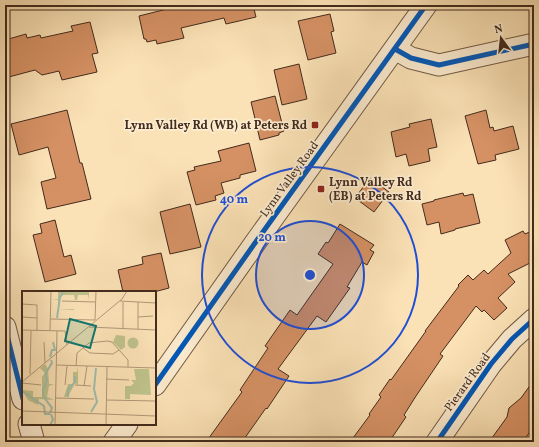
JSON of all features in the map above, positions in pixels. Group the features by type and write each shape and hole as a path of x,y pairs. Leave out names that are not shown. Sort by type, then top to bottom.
{"street":[{"name":"Lynn Valley Road","path":"156,384 269,223 426,5"},
{"path":"395,49 411,58 439,65 534,44"},
{"name":"Pierard Road","path":"437,442 491,364 512,339 534,320"},
{"path":"5,327 22,395"},
{"path":"29,425 34,442"},
{"path":"114,442 126,425"}],"building":[{"path":"183,5 253,5 256,17 226,24 224,18 181,28 184,38 157,44 156,40 147,42 146,39 144,39 139,16"},
{"path":"330,14 334,31 331,32 336,53 308,60 298,21"},
{"path":"90,22 98,53 92,54 97,72 62,80 59,71 42,75 35,70 5,78 5,40 26,34 27,38 40,35 41,38 73,31 71,26"},
{"path":"299,64 307,99 282,105 274,70"},
{"path":"275,96 284,131 279,133 279,135 260,140 251,102"},
{"path":"67,110 80,163 82,163 91,199 47,209 41,182 56,178 48,147 19,155 11,124"},
{"path":"486,110 490,128 493,127 494,131 513,126 519,149 495,155 496,160 478,164 465,116"},
{"path":"431,119 437,147 428,149 430,161 409,166 406,154 396,157 391,132 410,127 409,124"},
{"path":"249,143 256,171 240,175 240,178 221,183 224,193 215,196 216,200 196,205 187,172 195,170 194,167 221,161 218,151"},
{"path":"370,178 389,192 374,212 355,198"},
{"path":"463,193 464,196 473,194 480,223 441,234 439,222 427,225 422,204"},
{"path":"190,204 201,247 170,254 160,212"},
{"path":"55,220 64,257 71,255 76,274 45,282 33,235 42,233 40,224"},
{"path":"340,224 374,245 370,250 374,252 367,265 362,262 347,287 350,288 326,322 317,316 278,369 289,376 267,409 266,408 242,442 206,442 242,392 240,390 268,348 265,346 290,310 297,315 333,264 318,254 326,242 328,243"},
{"path":"534,230 534,261 508,274 515,282 498,298 507,308 494,320 484,310 482,312 476,306 440,354 443,356 404,415 406,417 389,442 350,442 370,415 369,414 381,397 379,395 390,379 391,380 459,286 458,285 468,275 473,280 484,270 488,274 511,253 505,240 523,231 525,234"},
{"path":"161,253 169,288 156,291 123,291 118,270 143,264 142,257"},
{"path":"534,380 534,436 529,433 523,442 489,442 507,417 509,408 521,398"}],"cycle path":[{"path":"156,384 426,5"},
{"path":"395,49 411,58 439,65 534,44"},
{"path":"437,442 491,364 512,339 534,319"},
{"path":"5,327 22,395"}],"place":[{"name":"Lynn Valley Rd (WB) at Peters Rd","path":"315,125"},
{"name":"Lynn Valley Rd (EB) at Peters Rd","path":"321,189"}]}
